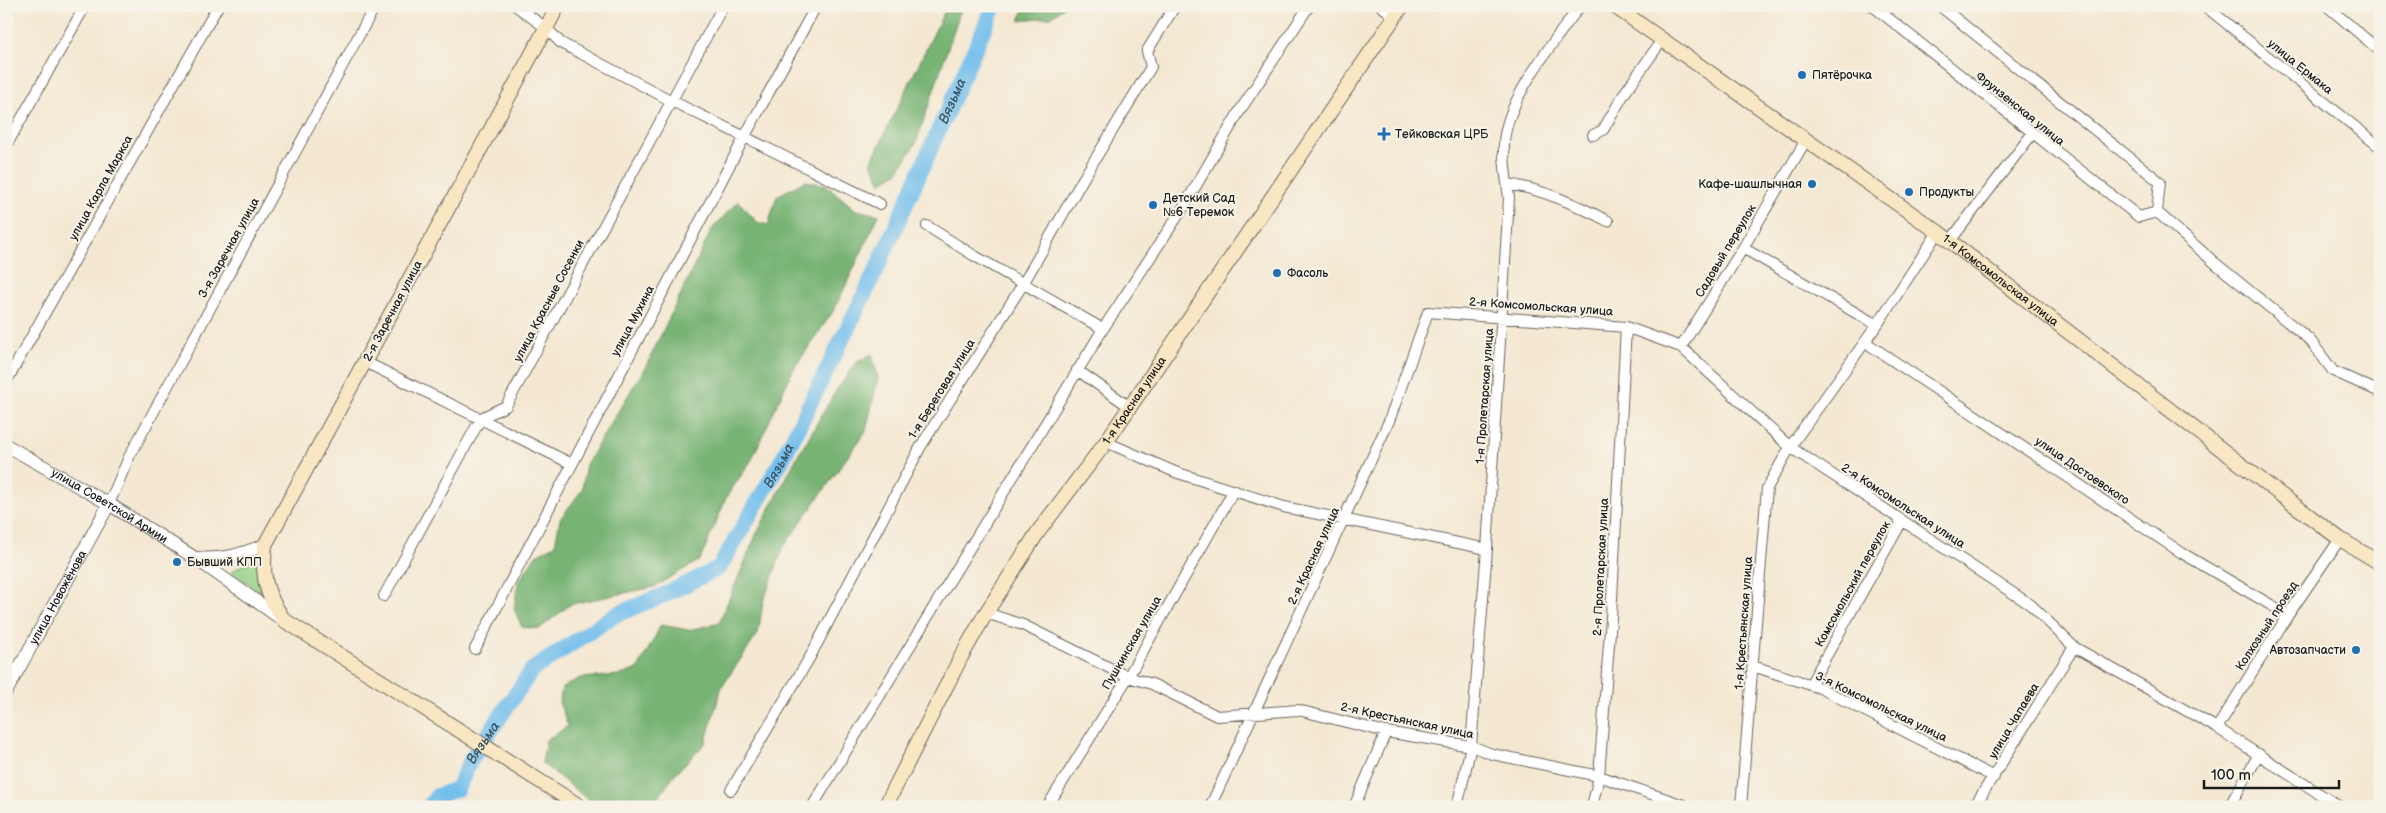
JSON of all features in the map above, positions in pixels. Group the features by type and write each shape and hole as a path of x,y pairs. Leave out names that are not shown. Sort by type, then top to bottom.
{"main road":[{"name":"2-я Заречная улица","path":"284,620 270,600 265,582 263,564 265,545 558,6"},
{"name":"1-я Комсомольская улица","path":"1614,6 1938,232 2340,539 2380,563"},
{"name":"1-я Красная улица","path":"885,807 961,657 986,613 1038,532 1106,442 1398,11"},
{"path":"284,620 581,807"}],"street":[{"path":"6,146 84,6"},
{"name":"улица Карла Маркса","path":"6,382 218,6"},
{"name":"3-я Заречная улица","path":"109,504 129,457 375,6"},
{"path":"516,6 546,28 561,43 672,101 880,204"},
{"name":"улица Красные Сосенки","path":"481,418 506,406 723,6"},
{"name":"улица Мухина","path":"475,649 745,136 816,6"},
{"name":"1-я Береговая улица","path":"731,790 810,657 921,446 1023,284 1083,179 1151,67 1147,51 1175,6"},
{"path":"812,807 1077,370 1183,208 1239,112 1309,6"},
{"path":"1382,6 1398,11"},
{"name":"1-я Пролетарская улица","path":"1456,807 1471,746 1487,549 1509,198 1504,144 1506,129 1512,114 1547,51 1580,6"},
{"name":"Фрунзенская улица","path":"1873,6 2139,217 2157,212"},
{"path":"1940,6 2160,182 2157,212 2310,340 2333,371 2380,392"},
{"name":"улица Ермака","path":"2205,6 2380,147"},
{"path":"2327,6 2380,51"},
{"path":"1593,135 1603,130 1624,94 1662,40"},
{"path":"1950,241 2032,134"},
{"name":"Садовый переулок","path":"1680,348 1743,248 1806,140"},
{"path":"1508,184 1530,188 1570,201 1608,221"},
{"path":"927,226 1023,284 1103,329"},
{"name":"1-я Крестьянская улица","path":"1741,807 1767,488 1790,447 1866,342 1938,232"},
{"path":"1743,248 1877,325"},
{"name":"2-я Комсомольская улица","path":"1428,312 1626,326 1680,348 1790,447 2031,605 2074,647 2217,728 2340,807"},
{"name":"2-я Красная улица","path":"1210,807 1389,421 1428,312"},
{"name":"2-я Пролетарская улица","path":"1592,807 1599,776 1611,618 1626,326"},
{"name":"улица Достоевского","path":"1866,342 2182,553 2288,615"},
{"path":"365,362 572,464"},
{"path":"1077,370 1130,407"},
{"path":"384,596 481,418"},
{"path":"1106,442 1175,472 1284,507 1487,549"},
{"name":"улица Советской Армии","path":"6,445 109,504 195,558 284,620"},
{"name":"Пушкинская улица","path":"1047,807 1128,677 1234,490"},
{"name":"улица Новожёнова","path":"6,692 109,504"},
{"name":"Комсомольский переулок","path":"1810,685 1902,521"},
{"name":"Колхозный проезд","path":"2217,728 2288,615 2340,539"},
{"path":"195,558 217,560 232,557 265,545"},
{"name":"2-я Крестьянская улица","path":"986,613 1023,625 1128,677 1152,684 1217,716 1298,710 1386,732 1471,746 1492,754 1599,776 1688,807"},
{"name":"улица Чапаева","path":"1974,807 2074,647"},
{"name":"3-я Комсомольская улица","path":"1753,666 1810,685 1994,777"},
{"path":"1354,807 1386,732"},
{"path":"2229,807 2259,754"}],"green space":[{"path":"947,6 962,6 916,143 897,173 881,183 871,162"},
{"path":"1026,6 1065,6 1051,17 1019,20"},
{"path":"805,181 826,185 856,210 879,215 834,310 793,370 751,461 727,496 700,560 654,587 571,604 539,629 522,627 514,609 518,583 536,555 555,545 560,519 582,490 586,464 646,366 712,229 738,201 757,222 768,225 777,196"},
{"path":"872,354 878,379 866,431 784,546 763,602 758,634 722,686 705,744 674,775 652,807 597,807 542,763 546,740 568,726 559,702 562,688 580,678 621,675 638,669 661,625 689,630 719,623 756,535 796,459 834,394 857,362"},
{"path":"255,558 262,593 231,572"}],"waterway":[{"name":"Вязьма","path":"429,807 437,796 457,789 472,758 532,670 615,615 666,594 719,568 781,462 876,271 994,6"}],"place":[{"name":"Пятёрочка","path":"1802,75"},
{"name":"Тейковская ЦРБ","path":"1384,134"},
{"name":"Кафе-шашлычная","path":"1812,184"},
{"name":"Продукты","path":"1909,192"},
{"name":"Детский Сад №6 Теремок","path":"1153,205"},
{"name":"Фасоль","path":"1277,273"},
{"name":"Бывший КПП","path":"177,562"},
{"name":"Автозапчасти","path":"2356,650"}]}
